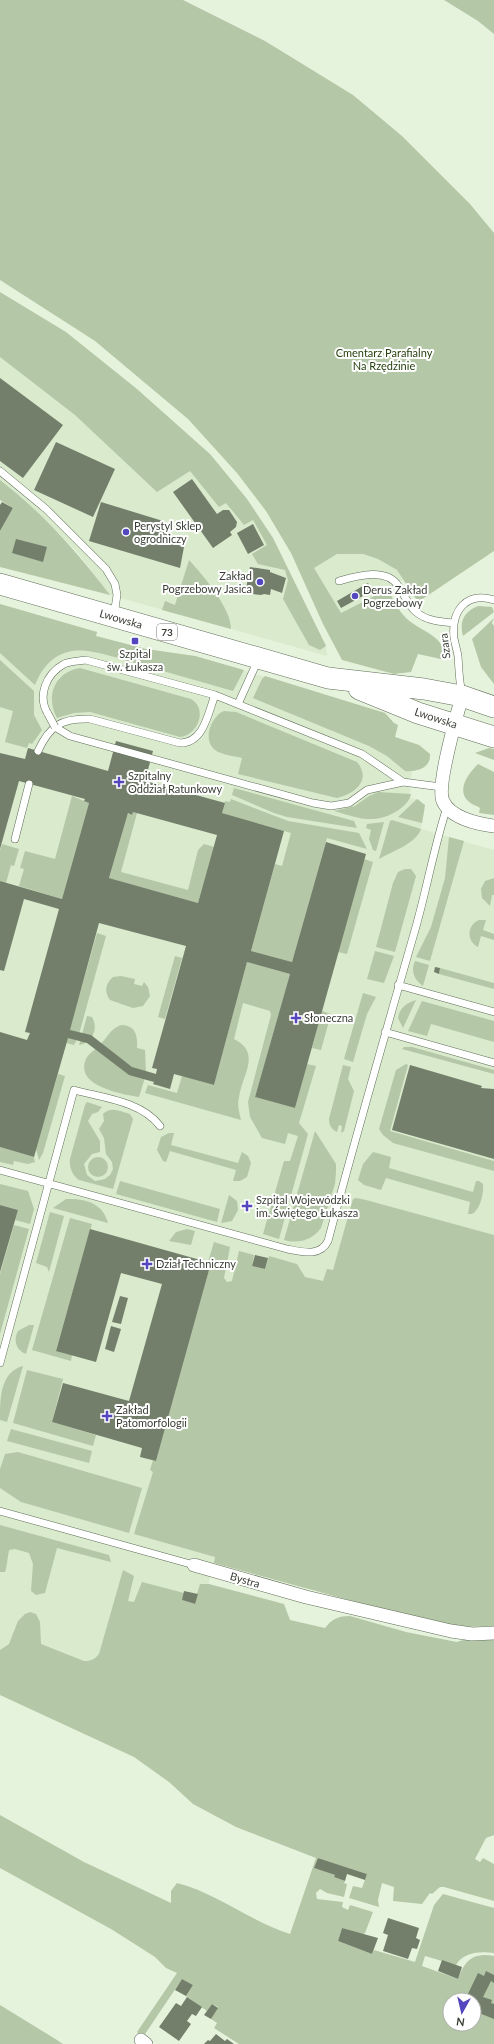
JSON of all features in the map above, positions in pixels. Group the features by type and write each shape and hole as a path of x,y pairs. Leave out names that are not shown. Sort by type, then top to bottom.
{"main road":[{"name":"Lwowska","path":"0,584 335,679 418,713 494,737"},
{"name":"Lwowska","path":"335,679 424,689 462,696 494,707"}],"street":[{"path":"462,696 441,787 441,796 447,807 459,816 494,826"},
{"name":"Bystra","path":"194,1566 306,1597 450,1631 472,1634 494,1633"}],"lane":[{"path":"0,471 46,509 106,569 115,584 118,595 114,617"},
{"path":"339,581 370,574 384,576 393,580 399,586 405,600 421,615 434,620 454,623"},
{"name":"Szara","path":"462,696 458,679 454,623 462,606 472,598 483,596 494,600"},
{"path":"238,704 258,658"},
{"path":"403,782 362,754 215,695 86,660 66,663 51,674 43,690 43,707 55,727 70,736 313,803 331,806 349,803 367,790 403,782 441,787"},
{"path":"38,751 53,728 63,721 76,718 90,719 180,743 187,743 199,736 215,695"},
{"path":"15,839 29,784"},
{"path":"0,1170 288,1249 307,1252 318,1252 322,1250 328,1241 398,985 414,936 430,874 437,837 447,807"},
{"path":"398,985 494,1012"},
{"path":"385,1032 494,1062"},
{"path":"0,1363 74,1090 141,1109 154,1118 160,1126"},
{"name":"Bystra","path":"0,1511 194,1566"}],"shaded area":[{"path":"0,357 210,454 247,499 273,538 326,646 327,656 110,595 78,553 22,497 0,480"},
{"path":"337,554 363,554 378,559 397,570 404,580 341,613 313,568"},
{"name":"Szpital Wojewódzki im. Świętego Łukasza","path":"0,604 97,632 96,636 146,649 195,656 385,713 394,723 398,725 395,737 419,745 430,754 430,760 424,768 412,770 410,798 420,800 425,808 421,829 494,850 494,1626 304,1588 214,1563 202,1607 148,1666 0,1678"}],"green space":[{"name":"Cmentarz Parafialny Na Rzędzinie","path":"0,0 183,0 265,41 353,95 402,136 470,204 494,233 494,551 418,602 397,570 378,559 363,554 337,554 314,568 341,613 388,589 403,615 412,623 437,639 444,651 445,660 418,654 411,672 394,674 342,660 323,624 291,553 266,511 237,473 188,419 95,341 0,280"},
{"path":"444,0 494,0 494,34 478,21"},
{"path":"0,292 66,332 137,389 210,454 247,499 273,538 326,646 320,650 309,645 283,599 288,580 285,570 258,564 252,554 267,545 253,520 244,525 226,503 219,507 190,471 157,492 75,415 0,357"},
{"path":"0,480 31,506 59,534 110,595 0,567 0,531 13,508 0,500"},
{"path":"189,560 215,592 226,611 231,629 162,610 165,601 175,605"},
{"path":"0,604 97,632 96,636 146,649 195,656 244,670 233,691 105,654 76,651 62,654 47,664 35,685 0,653"},
{"path":"478,606 492,607 494,612 463,636 462,621 469,611"},
{"path":"494,618 492,623 494,626 494,684 481,667 472,639"},
{"path":"0,660 34,691 34,715 42,730 32,744 29,743 27,748 5,742 13,711 0,707"},
{"path":"80,668 191,699 196,703 199,709 199,721 192,732 180,737 90,712 74,713 57,718 52,701 52,694 55,686 64,674 71,670"},
{"path":"265,676 385,713 394,723 398,725 395,737 419,745 430,754 428,763 418,770 405,771 387,756 369,746 253,698"},
{"path":"224,711 236,712 357,762 363,775 362,780 355,790 337,798 238,774 242,758 218,752 211,746 209,740 212,723 219,714"},
{"path":"489,748 494,749 494,760 475,753"},
{"path":"478,764 494,772 494,815 479,813 480,808 468,801 463,791 465,781"},
{"path":"234,788 354,821 357,828 287,817 274,813 232,795"},
{"path":"378,792 411,794 408,801 402,808 381,818 358,818 334,811 355,806 369,796"},
{"path":"72,796 89,803 62,899 19,886 24,869 20,868 25,851 55,859"},
{"path":"231,799 288,821 359,833 367,849 327,838 292,962 251,951 275,864 282,866 291,833 222,813 225,801 230,802"},
{"path":"417,799 425,805 422,823 398,817"},
{"path":"133,812 137,813 121,872 188,890 198,850 204,844 214,847 198,903 109,878 128,813 132,815"},
{"path":"392,820 421,829 419,834 409,843 379,859 390,821"},
{"path":"384,822 376,851 373,850 369,839 371,830 366,828 367,824"},
{"path":"449,837 464,841 430,961 416,957 431,927 445,878"},
{"path":"2,844 19,849 14,866 11,865 6,883 0,881 0,851"},
{"path":"364,859 373,862 347,954 338,952"},
{"path":"405,869 411,869 416,876 395,952 376,947 393,883 398,872"},
{"path":"494,878 494,895 492,895 490,906 482,898 481,889 485,881"},
{"path":"479,920 486,920 483,930 494,934 494,940 481,936 478,947 471,941 470,929 475,922"},
{"path":"97,933 106,936 78,1038 74,1045 66,1043"},
{"path":"375,951 394,956 384,983 367,979"},
{"path":"175,956 182,958 165,1019 158,1017"},
{"path":"415,961 429,965 423,986 413,972"},
{"path":"247,962 290,974 255,1097 295,1108 307,1064 316,1066 299,1123 308,1134 279,1239 263,1234 284,1161 290,1161 298,1136 288,1133 285,1144 262,1138 250,1117 248,1102 271,1015 270,1011 243,1003 234,1039 247,1051 249,1058 238,1100 241,1120 145,1093 148,1085 177,1093 182,1076 214,1085"},
{"path":"440,968 494,983 494,989 439,974"},
{"path":"121,976 135,979 134,984 142,986 144,982 148,987 150,996 143,1006 133,1008 110,1000 106,991 107,985 113,977"},
{"path":"363,993 376,997 367,1014 353,1062 344,1059"},
{"path":"416,1000 403,1028 398,1018 400,1011 407,1004"},
{"path":"422,1001 494,1021 494,1042 431,1024 427,1036 408,1031"},
{"path":"322,1011 331,1014 321,1050 312,1048"},
{"path":"87,1016 92,1017 94,1022 95,1026 93,1035 84,1044 79,1045"},
{"path":"121,1025 130,1027 135,1032 137,1048 145,1050 146,1074 139,1097 122,1094 102,1087 93,1082 87,1076 84,1068 86,1059 89,1055 99,1046 111,1031"},
{"path":"404,1047 412,1047 494,1070 494,1074 402,1049"},
{"path":"406,1064 408,1065 390,1131 494,1161 494,1171 393,1143 383,1135 379,1129 396,1070"},
{"path":"343,1065 351,1067 348,1079 354,1091 344,1131 341,1133 342,1126 339,1125 337,1132 335,1131 331,1127 329,1119"},
{"path":"58,1074 65,1076 43,1153 39,1160 36,1149"},
{"path":"87,1102 102,1107 98,1112 92,1114 88,1121 100,1141 100,1152 92,1154 84,1164 87,1175 95,1181 105,1179 110,1175 113,1169 112,1162 106,1154 104,1138 99,1129 104,1121 103,1114 109,1110 116,1110 130,1114 133,1119 113,1189 79,1180 74,1176 70,1165 70,1159"},
{"path":"315,1131 336,1164 335,1184 321,1228 314,1236 295,1242 284,1240"},
{"path":"169,1133 174,1133 171,1145 238,1163 242,1152 248,1156 251,1163 247,1177 240,1181 233,1181 236,1170 170,1151 166,1162 163,1161 157,1150 161,1137"},
{"path":"0,1147 34,1157 35,1162 28,1164 14,1161 13,1165 0,1162"},
{"path":"373,1152 391,1157 389,1168 473,1192 476,1181 479,1181 483,1184 483,1188 482,1196 477,1209 472,1214 468,1214 470,1202 386,1178 381,1190 364,1185 358,1180 363,1164"},
{"path":"98,1157 105,1160 108,1167 105,1174 98,1177 91,1174 88,1167 91,1160"},
{"path":"120,1181 220,1209 217,1222 116,1194"},
{"path":"0,1184 28,1191 34,1209 30,1224 15,1220 18,1210 0,1205"},
{"path":"229,1195 237,1201 238,1210 232,1221 221,1223"},
{"path":"356,1198 494,1235 494,1626 459,1627 400,1614 214,1563 215,1557 134,1534 153,1472 150,1470 153,1460 156,1461 211,1263 208,1262 214,1242 230,1247 224,1278 227,1282 232,1281 239,1251 254,1255 252,1266 265,1269 269,1256 297,1264 305,1277 323,1281 327,1269 333,1270 353,1199"},
{"path":"66,1199 86,1201 98,1206 106,1216 108,1223 53,1208"},
{"path":"50,1212 64,1216 49,1272 47,1267 36,1263"},
{"path":"70,1218 92,1224 56,1350 72,1355 71,1361 32,1350"},
{"path":"14,1225 29,1229 0,1334 0,1274"},
{"path":"187,1229 195,1231 191,1245 169,1241 176,1232"},
{"path":"29,1325 34,1325 26,1354 20,1350 16,1344 16,1334 18,1331"},
{"path":"23,1366 7,1422 0,1420 0,1404 3,1387 10,1374 15,1369"},
{"path":"27,1370 63,1379 52,1422 96,1435 93,1446 13,1423"},
{"path":"11,1429 92,1451 89,1463 7,1441"},
{"path":"18,1452 142,1488 129,1533 21,1502 0,1488 0,1469 5,1454"},
{"path":"0,1525 109,1555 111,1562 57,1548 45,1593 36,1595 31,1591 33,1564 29,1553 15,1549 9,1550 5,1572 0,1572"},
{"path":"123,1570 134,1576 128,1601 134,1602 142,1582 184,1593 182,1600 194,1604 200,1584 209,1584 284,1604 290,1620 325,1628 330,1622 336,1619 350,1616 406,1632 457,1642 469,1638 494,1639 494,1835 486,1838 475,1859 480,1862 483,1858 494,1864 494,1901 440,1887 432,1894 430,1893 422,1904 393,1901 394,1887 382,1883 378,1900 379,1907 349,1898 353,1886 362,1888 367,1874 318,1858 314,1868 335,1875 334,1877 345,1881 344,1883 347,1884 344,1897 327,1893 320,1889 316,1893 317,1899 343,1902 342,1907 348,1910 350,1905 373,1912 365,1933 362,1935 342,1928 338,1941 372,1954 374,1950 415,1962 434,1905 443,1894 494,1908 494,1953 473,1953 463,1957 456,1965 425,1956 422,1966 458,1979 467,1962 471,1959 480,1955 494,1956 494,2044 239,2044 214,2028 217,2023 211,2019 218,2007 212,2004 207,2011 186,1996 193,1985 182,1979 143,2037 137,2032 177,1973 166,1968 155,1957 111,1929 0,1868 0,1815 84,1862 171,1903 171,1891 177,1883 220,1900 276,1929 290,1934 316,1858 236,1827 193,1804 169,1782 134,1757 0,1695 0,1650 9,1644 18,1621 25,1614 30,1612 36,1614 40,1622 41,1644 84,1661 89,1661 96,1658 99,1654"},
{"path":"0,2005 57,2040 63,2044 0,2044"}],"building":[{"path":"0,378 63,425 23,478 0,461"},
{"path":"56,442 115,469 93,517 34,490"},
{"path":"192,479 217,514 223,510 229,510 237,522 236,527 230,532 232,535 213,548 173,492"},
{"path":"2,502 13,508 0,531 0,505"},
{"path":"101,502 163,521 176,544 184,547 180,568 89,541"},
{"path":"253,524 264,545 248,554 237,533"},
{"path":"16,539 47,547 43,562 12,553"},
{"path":"250,567 270,570 270,572 286,578 282,593 271,589 270,595 261,595 253,594 252,590 246,589"},
{"name":"Derus Zakład Pogrzebowy","path":"368,583 372,591 341,608 337,601"},
{"path":"116,741 153,751 145,781 225,803 222,813 284,831 251,951 292,962 326,842 366,854 295,1108 255,1097 290,974 247,962 214,1085 174,1074 170,1089 153,1084 154,1082 129,1075 87,1043 68,1038 34,1157 0,1147 0,1032 27,1040 30,1033 25,1032 59,909 24,899 4,971 0,970 0,881 62,899 89,803 84,801 85,799 19,781 0,849 0,753 25,759 28,748 108,771","holes":["133,812 217,835 198,903 109,878 128,813 132,815","99,923 186,946 152,1068 157,1069 156,1074 132,1067 91,1035 70,1030"]},
{"path":"435,967 440,968 439,974 434,972"},
{"path":"410,1065 482,1086 481,1088 494,1089 494,1159 392,1130"},
{"path":"0,1205 18,1210 0,1272"},
{"path":"90,1229 211,1263 156,1461 140,1457 142,1448 52,1422 63,1383 129,1401 162,1284 121,1273 96,1362 56,1351"},
{"path":"255,1255 268,1258 265,1269 252,1266"},
{"path":"120,1296 128,1298 121,1324 112,1322"},
{"path":"111,1326 121,1329 114,1352 105,1349"},
{"path":"184,1591 198,1594 195,1604 182,1600"},
{"path":"318,1858 367,1874 365,1880 347,1874 345,1881 334,1877 335,1875 314,1868"},
{"path":"388,1918 419,1928 416,1938 420,1940 417,1949 412,1948 408,1959 383,1951 388,1935 383,1933"},
{"path":"342,1928 378,1938 372,1954 338,1941"},
{"path":"442,1960 462,1967 458,1979 438,1971"},
{"path":"486,1971 494,1975 494,1983 491,1981 483,1997 492,2000 491,2003 494,2004 494,2019 482,2014 482,1992 469,1992 478,1973 484,1976"},
{"path":"182,1979 193,1985 186,1996 175,1990"},
{"path":"187,1997 202,2007 196,2016 192,2014 187,2021 191,2024 179,2041 159,2027 176,2003 181,2006"},
{"path":"212,2004 218,2008 211,2019 204,2015"},
{"path":"216,2034 225,2041 227,2039 234,2044 204,2044 208,2040 210,2041"}],"place":[{"name":"Perystyl Sklep ogrodniczy","path":"126,532"},
{"name":"Zakład Pogrzebowy Jasica","path":"260,582"},
{"name":"Derus Zakład Pogrzebowy","path":"355,596"},
{"name":"Szpital św. Łukasza","path":"135,641"},
{"name":"Szpitalny Oddział Ratunkowy","path":"119,782"},
{"name":"Słoneczna","path":"296,1018"},
{"name":"Szpital Wojewódzki im. Świętego Łukasza","path":"247,1206"},
{"name":"Dział Techniczny","path":"147,1264"},
{"name":"Zakład Patomorfologii","path":"107,1416"}]}
